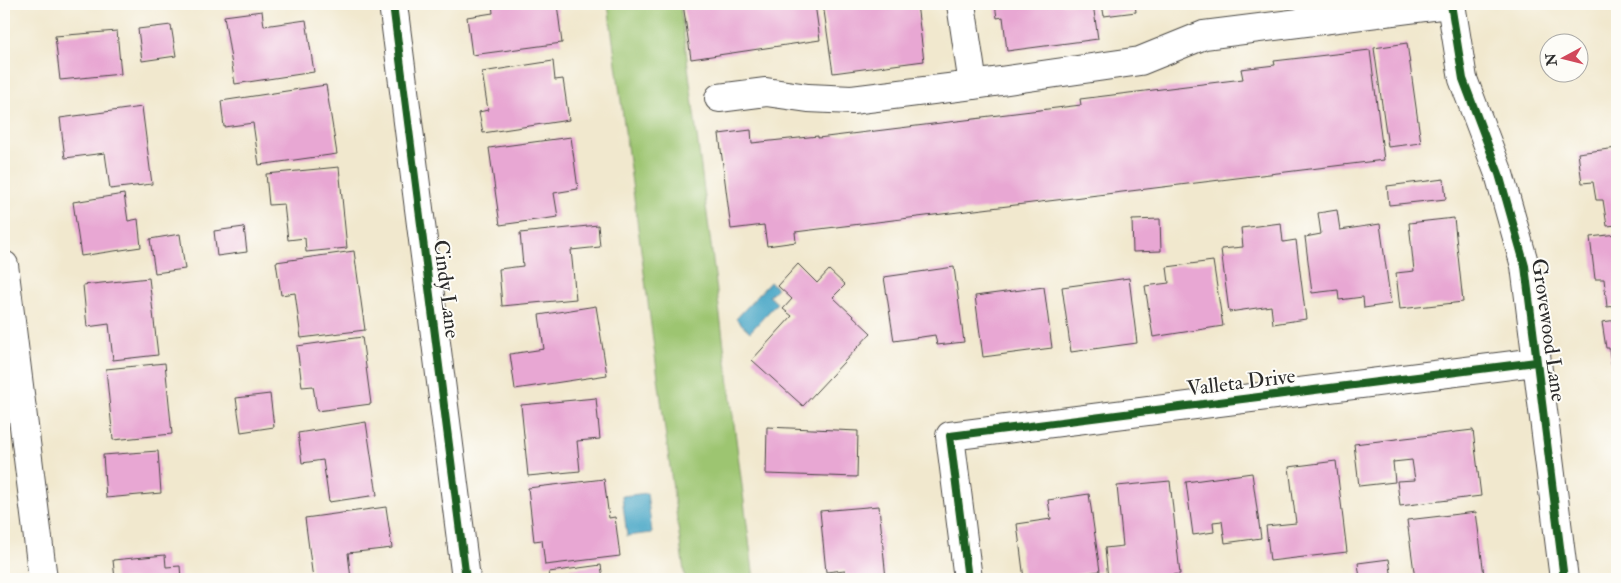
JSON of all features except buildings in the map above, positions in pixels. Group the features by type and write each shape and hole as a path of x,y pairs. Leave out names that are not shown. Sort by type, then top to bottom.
{"street":[{"name":"Cindy Lane","path":"393,4 466,579"},
{"path":"961,4 973,85"},
{"path":"719,98 766,92 808,98 852,100 973,85 1140,61 1204,35 1450,4"},
{"name":"Grovewood Lane","path":"1450,4 1463,79 1499,174 1525,266 1564,579"},
{"path":"4,265 43,579"},
{"name":"Valleta Drive","path":"968,579 950,436 1536,362"}],"green space":[{"path":"608,4 680,4 754,579 685,579"}],"water":[{"path":"770,282 777,288 769,296 777,303 750,332 736,319"},
{"path":"647,493 652,533 627,536 622,496"}],"cycle path":[{"path":"393,4 466,579"},
{"path":"1451,4 1463,79 1499,174 1525,266 1564,579"},
{"path":"968,579 950,436 1536,362"}]}
